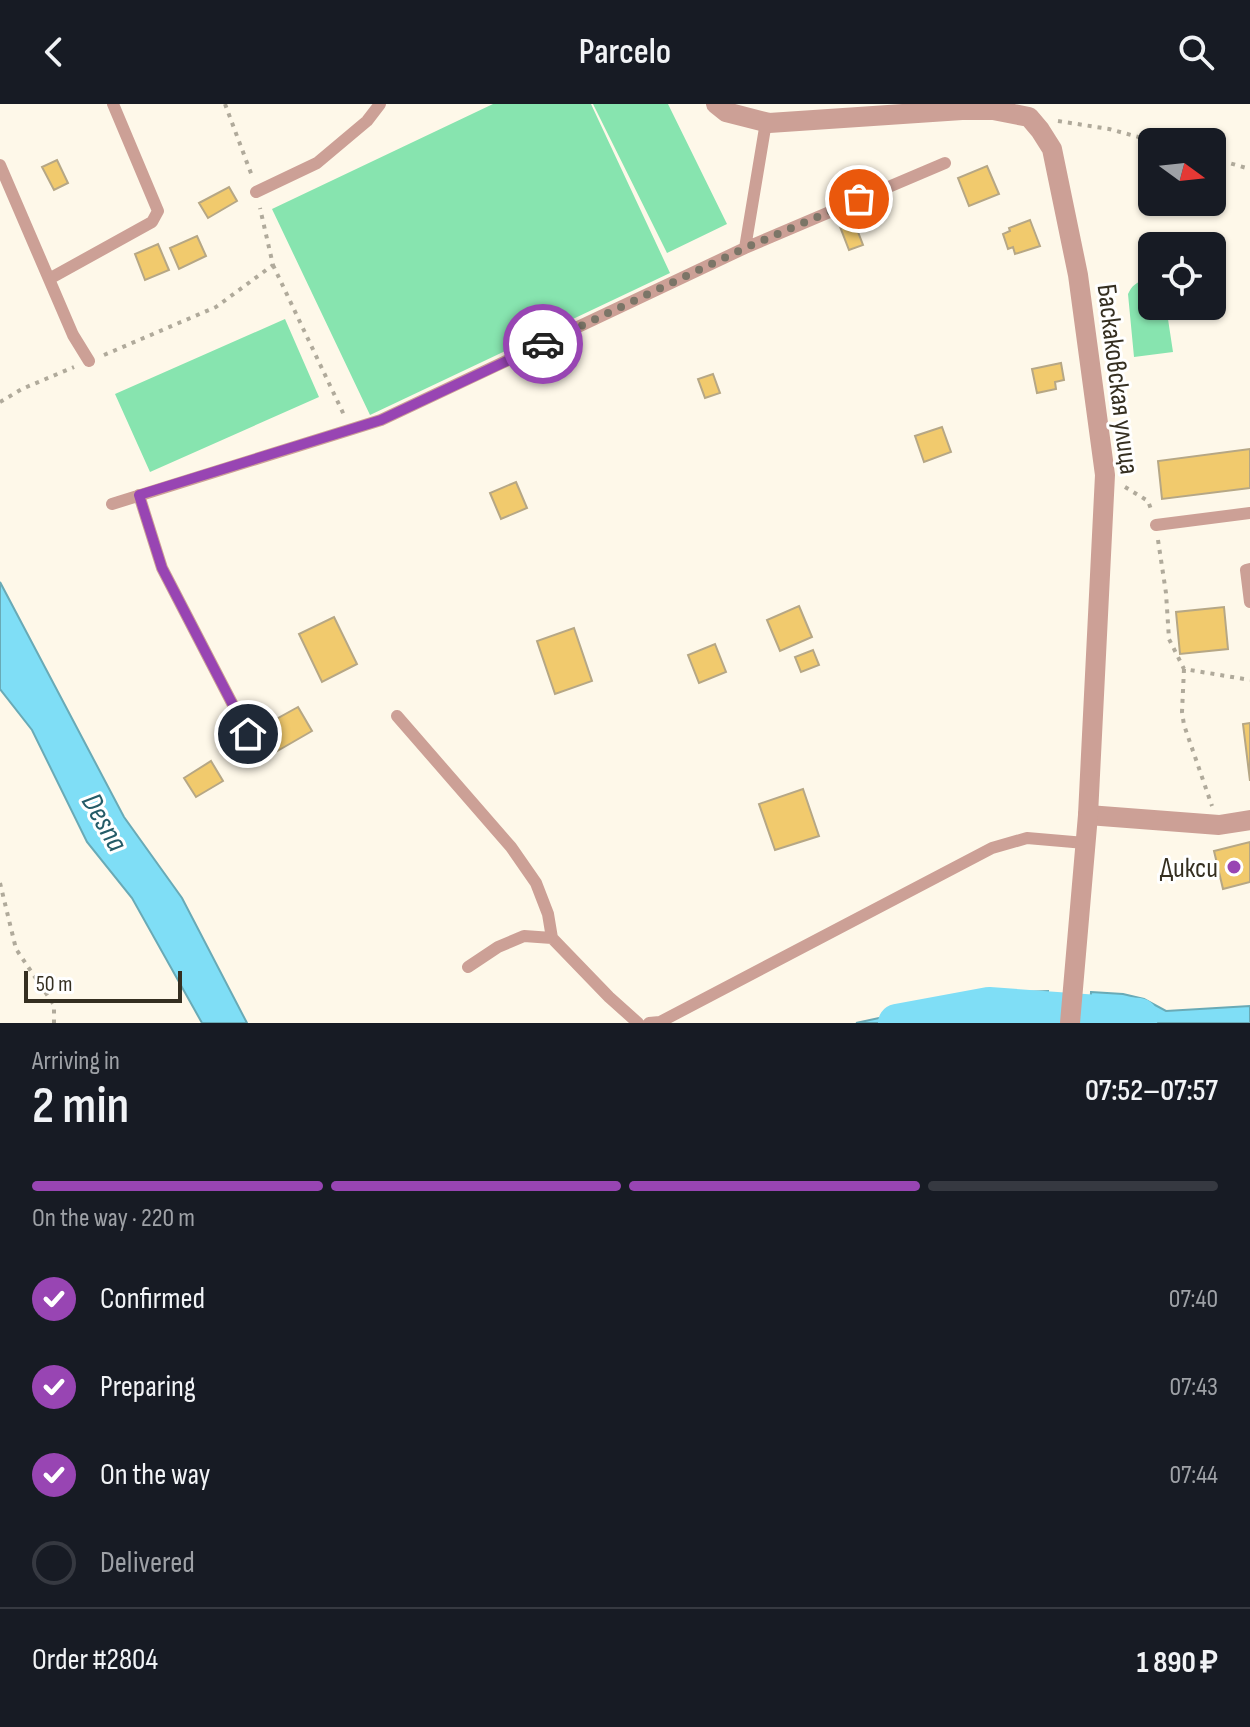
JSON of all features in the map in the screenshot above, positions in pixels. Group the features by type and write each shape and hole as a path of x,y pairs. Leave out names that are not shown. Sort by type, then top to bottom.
{"street":[{"path":"716,104 726,112 766,122 962,110 993,110 1029,117"},
{"name":"Баскаковская улица","path":"1029,117 1052,149 1078,275 1105,475 1088,815 1070,1023"},
{"path":"1088,815 1219,825 1250,820"}],"lane":[{"path":"49,279 152,222 158,211 113,104"},
{"path":"256,192 317,163 367,121 380,104"},
{"path":"745,248 766,122"},
{"path":"112,504 381,420 745,248 945,163"},
{"path":"0,165 73,335 89,361"},
{"path":"139,495 162,568 248,734"},
{"path":"1156,525 1250,513"},
{"path":"1250,569 1246,570 1250,602"},
{"path":"397,716 511,847 536,883 548,914 552,938 638,1023"},
{"path":"649,1023 660,1022 992,848 1027,838 1085,843"},
{"path":"468,967 498,947 524,936 552,938"}],"path":[{"path":"225,104 250,167 273,265 350,429"},
{"path":"1029,117 1109,129 1138,137"},
{"path":"1226,162 1250,169"},
{"path":"0,402 22,389 216,307 273,265"},
{"path":"1105,475 1148,501 1156,525 1169,639 1184,669 1184,725 1219,825"},
{"path":"1184,669 1250,680"},
{"path":"0,883 16,949 54,1005 54,1023"}],"green space":[{"path":"493,104 591,104 670,273 370,415 272,209"},
{"path":"593,104 668,104 727,224 667,253"},
{"path":"1138,283 1138,320 1168,320 1173,352 1134,357 1128,294"},
{"path":"285,319 319,397 150,472 115,394"}],"water":[{"path":"0,582 124,817 182,898 247,1023 202,1023 132,898 87,842 32,730 0,689"},
{"path":"1048,991 1046,1023 856,1023 994,993"},
{"path":"1091,992 1144,999 1166,1011 1250,1006 1250,1023 1089,1023"}],"building":[{"path":"57,160 68,183 54,190 42,167"},
{"path":"987,166 999,194 969,206 958,178"},
{"path":"229,187 237,201 208,218 199,203"},
{"path":"853,219 863,245 849,250 839,224"},
{"path":"1030,220 1040,246 1015,254 1013,247 1008,249 1003,234 1010,231 1009,228"},
{"path":"197,236 206,256 179,269 170,248"},
{"path":"158,244 169,270 145,280 135,254"},
{"path":"1061,363 1064,380 1055,382 1056,389 1037,393 1032,369"},
{"path":"713,374 720,393 705,398 698,379"},
{"path":"942,427 951,452 924,462 915,436"},
{"path":"1250,449 1250,488 1162,499 1158,461"},
{"path":"516,482 527,508 501,519 490,493"},
{"path":"799,606 812,637 780,651 767,620"},
{"path":"1224,607 1228,649 1180,654 1176,612"},
{"path":"334,617 357,664 322,682 299,634"},
{"path":"574,628 592,681 555,694 537,641"},
{"path":"715,644 726,672 699,683 688,655"},
{"path":"813,650 819,665 801,672 795,657"},
{"path":"298,707 312,731 267,757 253,732"},
{"path":"1250,723 1250,781 1243,724"},
{"path":"211,761 223,781 196,797 184,778"},
{"path":"803,789 819,836 775,850 759,804"},
{"name":"Дикси","path":"1250,842 1250,882 1223,889 1214,851"}],"waterway":[{"name":"Desna","path":"897,1023 989,1006 1139,1017"}],"way so far":[{"path":"543,344 745,248 859,199"}],"place":[{"name":"Дикси","path":"1234,867"}],"route":[{"path":"248,734 162,568 139,495 381,420 543,344"}]}
